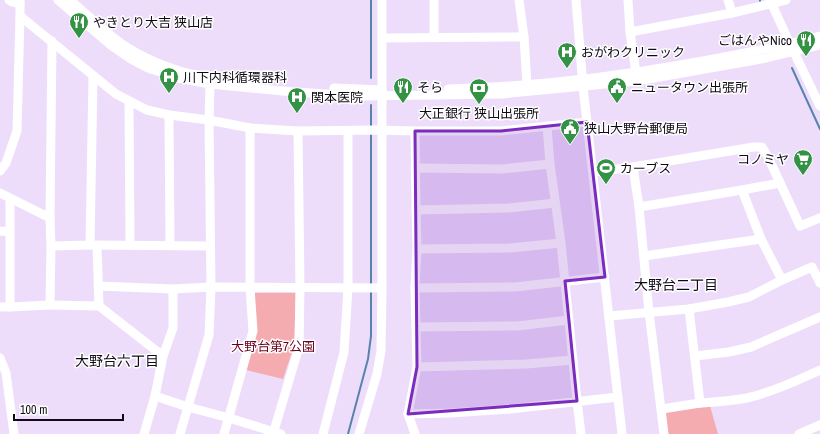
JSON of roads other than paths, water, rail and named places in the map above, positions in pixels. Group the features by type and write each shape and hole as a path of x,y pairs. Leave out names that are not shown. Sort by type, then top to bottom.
{"street":[{"path":"0,171 6,163 17,131 20,2 12,2 10,0"},
{"path":"58,0 112,46 130,59 148,68 178,78 210,84 293,92 361,96 454,88 637,81 761,59 820,36"},
{"path":"70,0 115,39 154,61 183,72 209,77 261,83 382,93 501,94 582,83 730,57 820,45"},
{"path":"360,434 377,374 381,351 375,288 374,130 382,93 382,0"},
{"path":"434,0 434,37"},
{"path":"519,0 524,37 527,85"},
{"path":"576,0 582,83 622,434"},
{"path":"628,0 630,32 636,73"},
{"path":"728,0 732,13"},
{"path":"630,32 732,13 771,2 786,0"},
{"path":"771,2 819,101"},
{"path":"20,16 116,94 147,110 169,115 209,120 250,128 298,132 374,130 501,131 587,122"},
{"path":"382,38 524,37"},
{"path":"50,305 52,41"},
{"path":"93,76 94,246 99,306"},
{"path":"180,434 209,336 211,287 210,84"},
{"path":"129,102 130,245"},
{"path":"169,115 170,245"},
{"path":"547,126 581,434"},
{"path":"224,434 253,331 250,288 250,128"},
{"path":"323,434 344,352 348,288 348,131"},
{"path":"415,131 417,249 415,288 416,367 408,414 415,434"},
{"path":"155,396 276,433 299,347 300,288 298,132"},
{"path":"593,172 762,147 800,226 820,218"},
{"path":"415,168 502,169 550,164"},
{"path":"633,167 639,207 649,312 664,434"},
{"path":"639,207 780,183"},
{"path":"742,190 761,239 782,280"},
{"path":"0,193 50,218"},
{"path":"10,199 10,306"},
{"path":"416,210 509,208 555,203"},
{"path":"0,231 10,232"},
{"path":"644,256 761,239"},
{"path":"417,249 510,248 561,243"},
{"path":"51,246 210,246"},
{"path":"609,316 689,309 749,297 816,265 820,283"},
{"path":"415,288 515,287 605,277"},
{"path":"98,286 173,289 211,287 375,288"},
{"path":"144,434 155,396 163,356 173,328 173,289"},
{"path":"0,307 50,305 99,306 163,356"},
{"path":"689,309 700,403"},
{"path":"695,356 729,352 751,347 820,317"},
{"path":"416,327 517,326 569,320"},
{"path":"0,358 6,373 14,434"},
{"path":"416,367 526,364 573,360"},
{"path":"662,409 745,398 781,387 820,370"},
{"path":"408,414 495,410 618,398"},
{"path":"799,434 820,425"}],"waterway":[{"path":"371,0 371,78"},
{"path":"792,68 820,129"},
{"path":"371,105 371,128"},
{"path":"371,132 371,286"},
{"path":"348,434 368,359 371,336 371,290"}],"place":[{"name":"やきとり大吉 狭山店","path":"79,39"},
{"name":"ごはんやNico","path":"806,57"},
{"name":"おがわクリニック","path":"567,69"},
{"name":"川下内科循環器科","path":"169,94"},
{"name":"そら","path":"403,104"},
{"name":"ニュータウン出張所","path":"617,104"},
{"name":"大正銀行 狭山出張所","path":"479,105"},
{"name":"関本医院","path":"297,114"},
{"name":"狭山大野台郵便局","path":"570,145"},
{"name":"コノミヤ","path":"803,176"},
{"name":"カーブス","path":"606,185"}],"district":[{"name":"大野台二丁目","path":"676,285"},
{"name":"大野台六丁目","path":"117,361"}],"park label":[{"name":"大野台第7公園","path":"273,346"}]}
